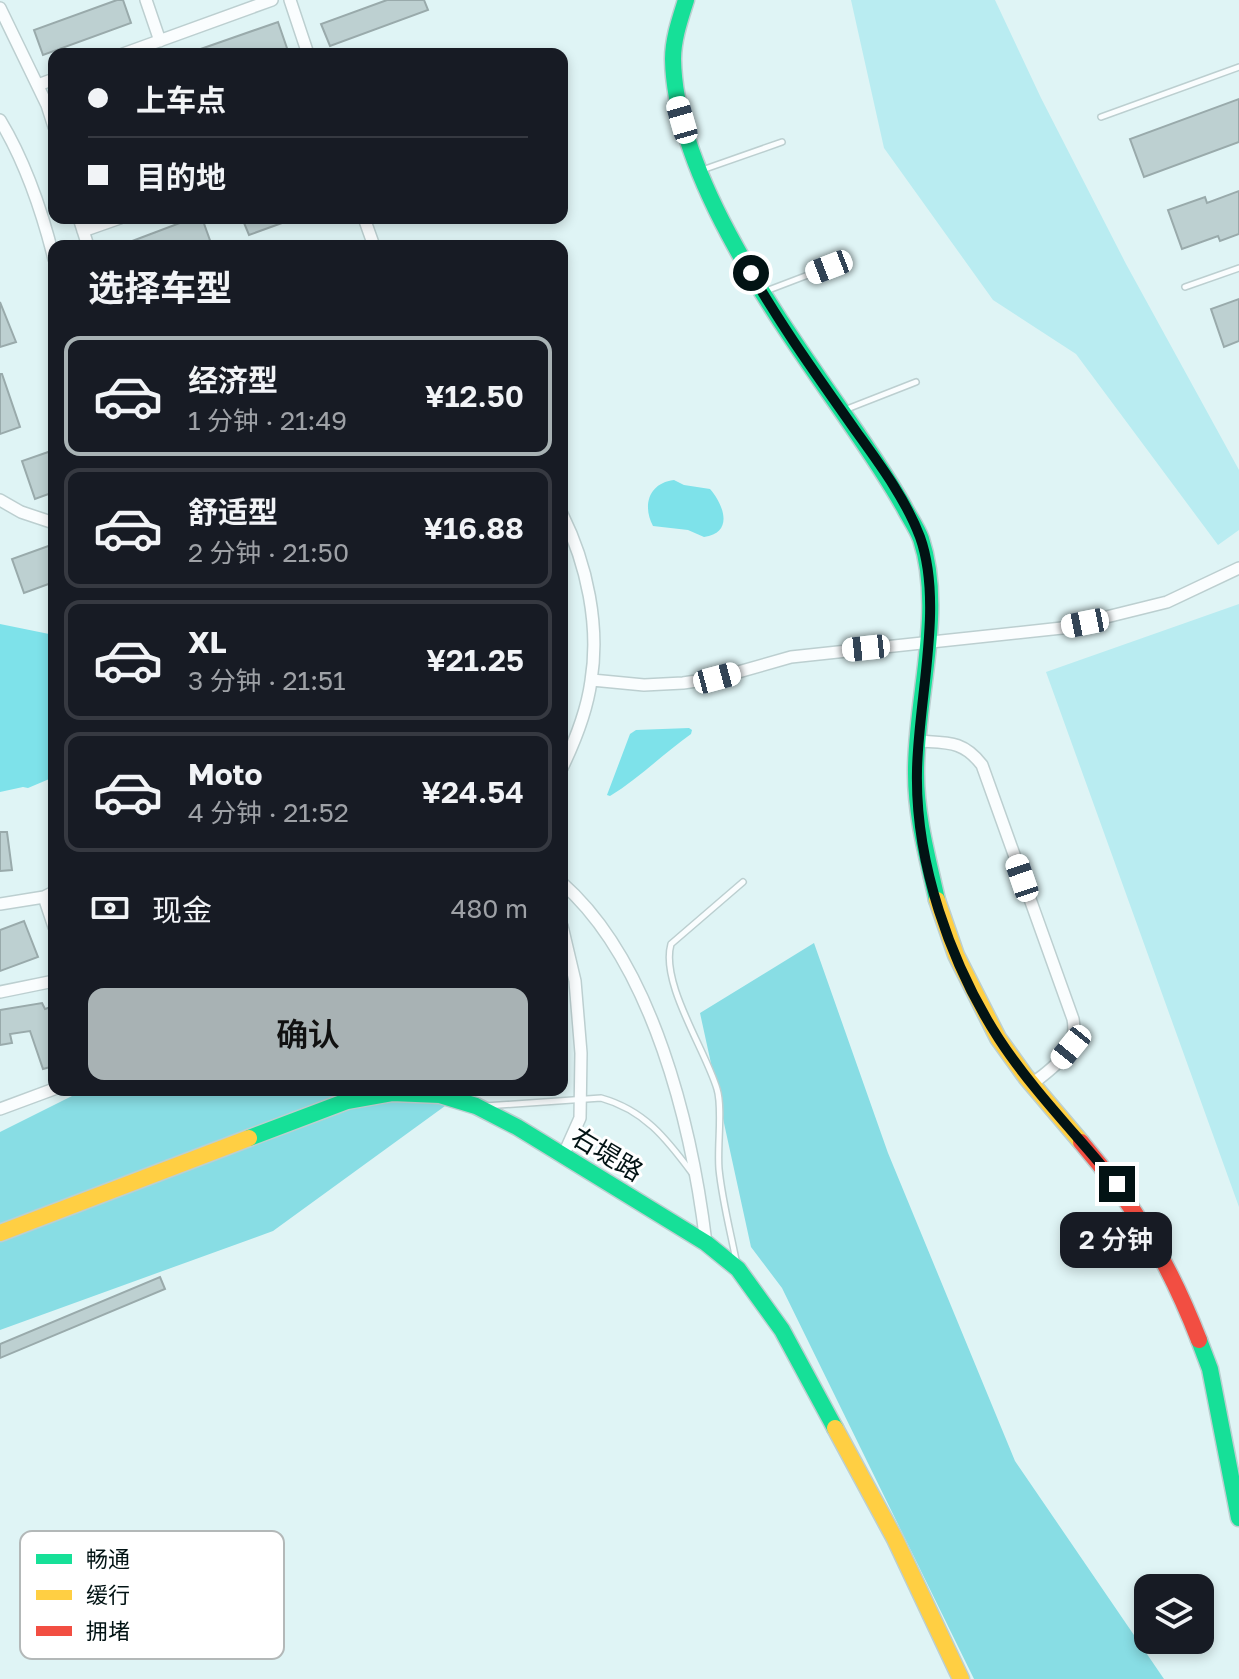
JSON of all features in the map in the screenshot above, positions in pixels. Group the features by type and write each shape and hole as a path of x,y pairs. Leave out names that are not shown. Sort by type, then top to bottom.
{"street":[{"path":"146,0 160,41"},
{"path":"140,48 272,0"},
{"path":"290,0 306,48"},
{"path":"686,0 673,56 676,98 700,171 762,293 885,473 920,537 928,569 930,603 916,774 920,819 938,905 956,955 998,1038 1032,1084 1117,1184 1177,1285 1210,1369 1239,1518"},
{"path":"0,8 48,111"},
{"path":"38,85 48,81"},
{"path":"0,120 14,143 43,215 49,240"},
{"path":"81,224 86,240"},
{"path":"83,231 103,224"},
{"path":"0,500 21,512 48,521"},
{"path":"568,529 580,558 590,603 592,680 568,753"},
{"path":"592,680 644,685 683,683 717,678 791,657 1062,628 1167,602 1239,568"},
{"path":"918,741 959,744 972,752 982,765 1073,1019 1075,1032 1071,1047 1056,1066 1032,1084"},
{"path":"568,888 579,897 624,961 649,1013 676,1090 699,1183 706,1243"},
{"path":"0,904 48,895"},
{"path":"563,1156 580,1118 581,1053 575,981 568,951"},
{"path":"0,992 48,982"},
{"path":"0,1109 48,1091"},
{"name":"右堤路","path":"0,1233 347,1101 375,1096"},
{"name":"右堤路","path":"443,1096 476,1106 517,1127 706,1243 738,1269 782,1330 895,1539 961,1679"}],"lane":[{"path":"1101,117 1239,67"},
{"path":"700,171 782,142"},
{"path":"762,293 829,267"},
{"path":"1185,287 1239,268"},
{"path":"842,411 916,382"},
{"path":"738,1269 719,1169 719,1093 679,998 667,957 671,944 743,882"},
{"path":"476,1106 601,1098 618,1103 642,1116 664,1134 699,1183"}],"shaded area":[{"path":"851,0 995,0 1126,264 1239,470 1239,530 1218,545 1076,354 993,300 884,148"},
{"path":"674,480 684,485 710,489 724,518 720,530 704,537 688,530 653,526 648,510 650,496 665,482"},
{"path":"1239,604 1239,1207 1046,672"},
{"path":"0,624 48,634 48,780 28,788 0,792"},
{"path":"689,728 691,734 631,782 607,795 630,734 636,730"},
{"path":"814,943 888,1153 1015,1461 1134,1635 1134,1654 1147,1654 1164,1679 974,1679 782,1288 751,1247 700,1013"},
{"path":"72,1096 459,1096 273,1231 0,1330 0,1132"}],"building":[{"path":"117,0 123,0 131,23 62,48 48,48 48,53 43,55 34,30"},
{"path":"387,0 424,0 428,10 330,46 321,24"},
{"path":"278,22 287,48 203,48"},
{"path":"1239,99 1239,142 1144,177 1130,139"},
{"path":"1239,191 1239,234 1220,241 1218,236 1182,249 1168,210 1205,197 1207,203"},
{"path":"177,224 204,224 210,240 135,240"},
{"path":"244,224 279,224 249,235"},
{"path":"1239,299 1239,341 1224,347 1211,309"},
{"path":"0,302 16,342 0,347"},
{"path":"0,374 20,427 0,434"},
{"path":"48,452 48,494 35,499 22,461"},
{"path":"48,546 48,584 24,593 12,559"},
{"path":"0,832 7,832 12,870 0,871"},
{"path":"24,921 38,957 0,971 0,930"},
{"path":"42,1003 45,1009 48,1008 48,1068 43,1069 30,1031 10,1034 12,1043 0,1045 0,1010"},
{"path":"160,1277 165,1289 0,1358 0,1344"}],"traffic: fast":[{"path":"686,0 673,52 678,105 692,153 712,201 764,295 884,474 921,539 928,567 930,626 916,774 923,838 937,900"},
{"path":"249,1138 347,1101 375,1096"},
{"path":"443,1096 476,1106 517,1127 706,1243 738,1269 782,1330 835,1428"},
{"path":"1199,1340 1210,1369 1239,1518"}],"traffic: slow":[{"path":"937,900 956,955 998,1038 1026,1077 1081,1142"},
{"path":"0,1233 249,1138"},
{"path":"835,1428 895,1539 961,1679"}],"traffic: jam":[{"path":"1081,1142 1118,1189 1149,1236 1176,1285 1199,1340"}],"route":[{"path":"751,273 769,305 885,473 920,537 928,569 930,603 916,774 928,866 956,955 998,1038 1026,1077 1117,1184"}]}
